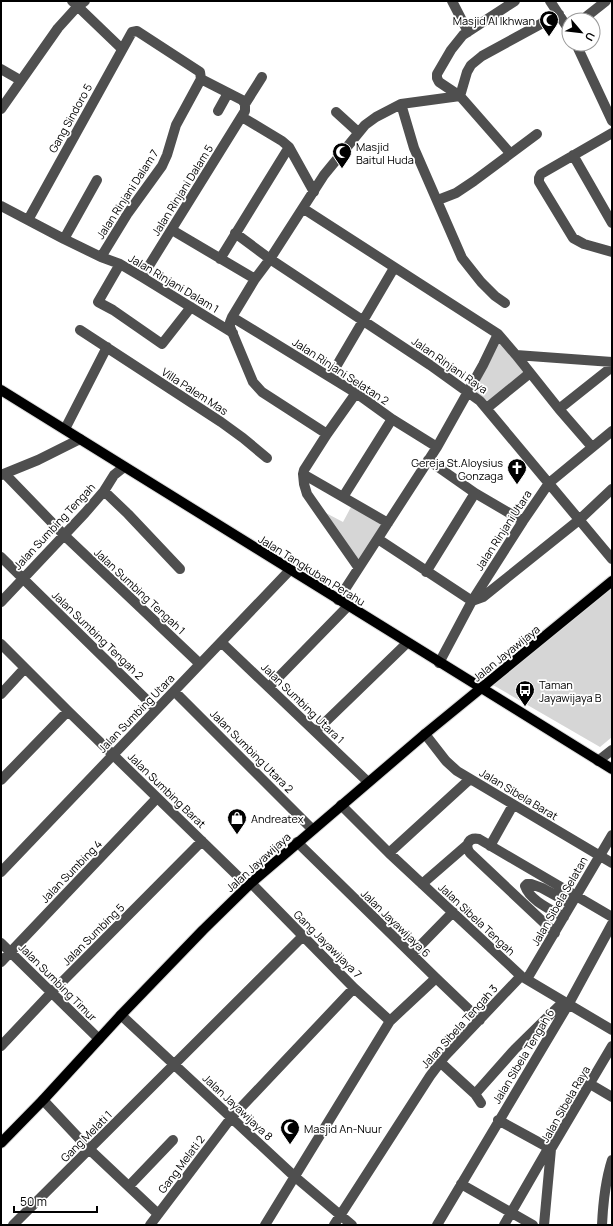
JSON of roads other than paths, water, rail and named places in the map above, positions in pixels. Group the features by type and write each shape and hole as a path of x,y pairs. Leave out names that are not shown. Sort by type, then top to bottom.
{"main road":[{"name":"Jalan Tangkuban Perahu","path":"1,390 612,769"},
{"name":"Jalan Jayawijaya","path":"1,1143 43,1100 121,1015 203,930 250,884 424,734 612,581"}],"street":[{"path":"452,1 468,32"},
{"path":"510,153 460,96 439,82 437,74 451,50 463,35 515,1"},
{"path":"550,1 561,17"},
{"path":"592,12 606,1"},
{"path":"1,109 20,80 78,3 122,49"},
{"path":"460,96 467,72 471,65 482,56 559,14"},
{"name":"Gang Sindoro 5","path":"28,220 132,32 137,31 199,70 201,79"},
{"path":"580,52 612,121"},
{"path":"1,69 20,80"},
{"path":"201,79 242,100 245,104 262,78"},
{"name":"Jalan Rinjani Dalam 7","path":"101,257 128,213 162,166 176,125 201,79"},
{"path":"218,111 228,93"},
{"path":"327,434 257,388 253,382 230,322 255,279 304,209 324,175 365,125 376,117 401,104 460,96"},
{"name":"Jalan Rinjani Dalam 5","path":"142,277 242,117 245,104"},
{"path":"401,104 414,148 438,200 448,229 462,258 481,282 495,296 505,303"},
{"path":"336,112 358,132"},
{"path":"242,117 282,141 289,147 314,192"},
{"path":"438,200 456,193 538,134"},
{"path":"612,134 541,174 538,178 573,238 584,244 612,252"},
{"path":"220,258 289,147"},
{"path":"573,155 612,223"},
{"path":"64,239 97,180"},
{"path":"304,209 498,334 592,447"},
{"name":"Jalan Rinjani Dalam 1","path":"2,210 28,220 101,257 120,264 233,333"},
{"path":"172,230 255,279"},
{"name":"Jalan Rinjani Raya","path":"235,233 270,259 468,391 480,401 612,559"},
{"path":"120,264 98,302 113,310 162,344 191,307"},
{"path":"330,377 394,268"},
{"name":"Jalan Rinjani Selatan 2","path":"232,317 356,393 392,419 437,446"},
{"name":"Villa Palem Mas","path":"80,330 243,438 267,458"},
{"path":"338,600 358,567 378,540 437,446 484,365 498,334"},
{"path":"65,430 107,347"},
{"path":"516,355 612,362"},
{"path":"559,409 612,367"},
{"path":"487,408 530,373"},
{"path":"356,393 327,434 303,474 307,494 358,567"},
{"path":"342,497 392,419"},
{"name":"Jalan Rinjani Utara","path":"439,663 472,601 548,483 612,431"},
{"path":"3,474 38,460 80,439"},
{"path":"428,460 475,494 523,521"},
{"name":"Jalan Sumbing Tengah","path":"1,602 22,578 64,536 104,491 114,474 124,467"},
{"name":"Jalan Sumbing Tengah 1","path":"3,474 64,536 200,664"},
{"path":"303,474 388,523"},
{"path":"378,540 472,601 483,597 579,520 612,489"},
{"path":"104,491 180,569"},
{"path":"426,572 475,494"},
{"name":"Jalan Sumbing Tengah 2","path":"1,557 156,709"},
{"name":"Jalan Sumbing Utara","path":"1,872 290,570"},
{"path":"269,687 348,606"},
{"name":"Jalan Sumbing Utara 1","path":"221,642 368,782"},
{"path":"316,731 407,643"},
{"name":"Jalan Sumbing Barat","path":"1,644 157,798 250,884"},
{"path":"1,694 25,668"},
{"name":"Jalan Sumbing Utara 2","path":"174,691 312,829"},
{"path":"1,780 68,711"},
{"name":"Jalan Sibela Barat","path":"424,734 446,761 470,780 612,863"},
{"path":"598,761 612,750"},
{"path":"389,853 470,780"},
{"name":"Jalan Sumbing 4","path":"1,962 157,798"},
{"name":"Jalan Sibela Tengah","path":"341,805 389,853 524,977 612,1030"},
{"path":"490,846 513,805"},
{"name":"Jalan Sibela Selatan","path":"524,977 555,933 612,835"},
{"path":"422,884 467,845 469,840 474,838 479,839 574,899"},
{"name":"Jalan Sumbing 5","path":"1,1046 52,992 202,841"},
{"name":"Jalan Jayawijaya 6","path":"297,842 480,1020"},
{"path":"467,845 470,853 555,933"},
{"name":"Gang Jayawijaya 7","path":"250,884 354,988 390,1021"},
{"path":"564,917 536,899 526,889 527,884 531,884 574,899 612,917"},
{"path":"412,954 452,912"},
{"path":"475,1094 515,1049 565,1003 612,924"},
{"name":"Gang Melati 1","path":"13,1225 303,936"},
{"name":"Jalan Sumbing Timur","path":"1,943 99,1039"},
{"name":"Jalan Sibela Tengah 3","path":"334,1225 440,1062 524,977"},
{"path":"265,1225 390,1021 436,978"},
{"name":"Gang Melati 2","path":"150,1225 231,1118 354,988"},
{"name":"Jalan Sibela Tengah 6","path":"437,1225 565,1003"},
{"name":"Jalan Jayawijaya 8","path":"121,1015 294,1176 352,1225"},
{"name":"Jalan Sibela Raya","path":"544,1225 550,1148 612,1046"},
{"path":"440,1062 475,1094 481,1103"},
{"path":"590,1084 612,1098"},
{"path":"43,1100 89,1149 158,1214"},
{"path":"498,1120 550,1148 504,1225"},
{"path":"129,1186 173,1140"},
{"path":"602,1225 604,1197 612,1160"},
{"path":"461,1184 533,1225"}],"place":[{"name":"Masjid Al Ikhwan","path":"549,37"},
{"name":"Masjid Baitul Huda","path":"342,169"},
{"name":"Gereja St.Aloysius Gonzaga","path":"517,485"},
{"name":"Taman Jayawijaya B","path":"525,707"},
{"name":"Andreatex","path":"237,835"},
{"name":"Masjid An-Nuur","path":"290,1145"}]}
